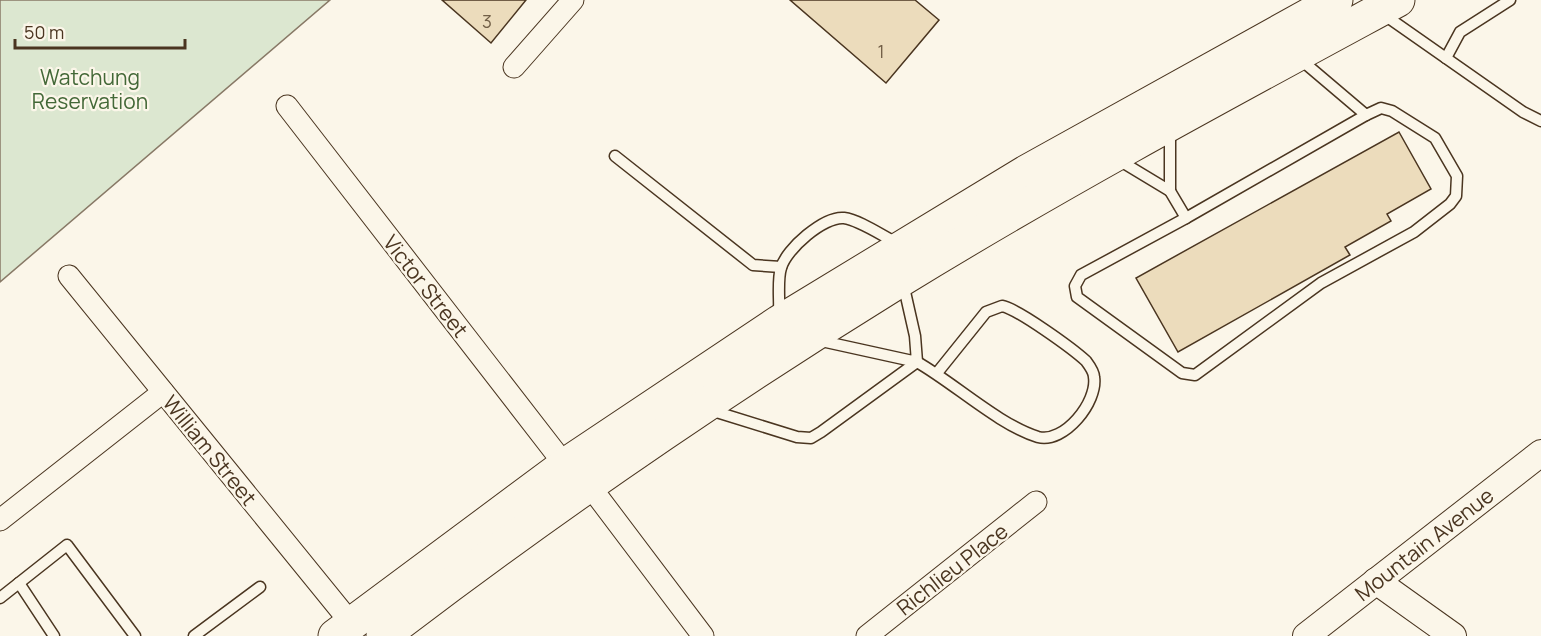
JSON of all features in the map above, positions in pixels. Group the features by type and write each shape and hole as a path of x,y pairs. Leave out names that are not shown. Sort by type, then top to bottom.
{"highway":[{"path":"343,630 577,475 779,322 1078,142 1336,0"},
{"path":"383,636 491,553 577,475 702,407 902,279 1113,156 1388,5"}],"street":[{"path":"514,67 573,0"},
{"name":"Victor Street","path":"287,106 703,636"},
{"name":"William Street","path":"69,276 163,392 343,630"},
{"path":"0,520 163,392"},
{"name":"Mountain Avenue","path":"1306,636 1541,453"},
{"name":"Richlieu Place","path":"867,636 1036,502"},
{"path":"1376,581 1453,636"}],"lane":[{"path":"1446,58 1460,32 1510,0"},
{"path":"1388,5 1446,58 1523,112 1541,121"},
{"path":"1295,56 1366,115"},
{"path":"1381,108 1392,111 1435,138 1457,176 1456,196 1450,204 1414,232 1321,283 1201,372 1192,375 1182,373 1077,297 1075,286 1077,279 1087,271 1186,218 1366,115 1381,108"},
{"path":"1170,123 1170,191"},
{"path":"615,156 753,265 781,267"},
{"path":"1113,156 1170,191 1186,218"},
{"path":"779,322 781,267 793,249 815,229 829,221 843,218 902,246"},
{"path":"902,279 915,336 917,362"},
{"path":"808,338 917,362 937,373 1018,430 1041,438 1064,432 1081,416 1092,394 1095,377 1087,363 1017,312 1002,306 986,312 937,373"},
{"path":"702,407 797,437 811,438 917,362"},
{"path":"0,598 67,545 135,636"},
{"path":"18,583 54,636"},
{"path":"194,636 260,587"}],"green space":[{"name":"Watchung Reservation","path":"0,0 330,0 0,282"}],"building":[{"path":"442,0 526,0 491,43"},
{"path":"790,0 915,0 939,20 886,83"},
{"path":"1399,132 1431,189 1387,214 1391,221 1345,247 1350,255 1178,352 1136,278"}]}
